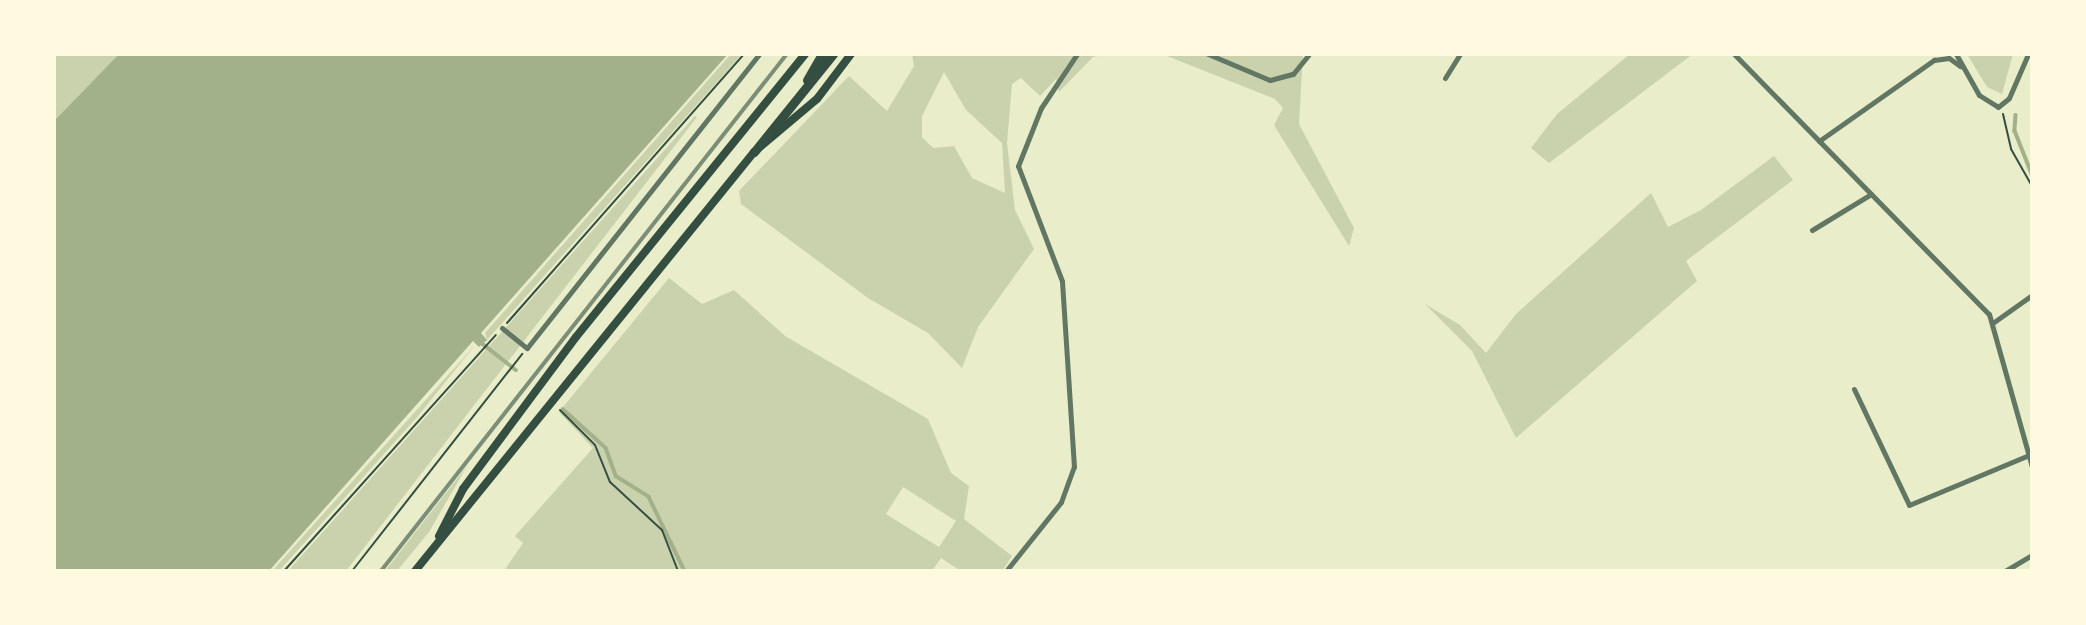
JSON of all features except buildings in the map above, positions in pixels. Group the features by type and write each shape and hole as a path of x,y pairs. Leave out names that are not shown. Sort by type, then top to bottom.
{"highway":[{"path":"802,90 822,54"},
{"path":"754,152 833,54"}],"main road":[{"path":"430,551 463,489 576,337 805,54"},
{"path":"415,571 754,152 817,99 850,54"}],"street":[{"path":"502,328 527,348 759,54"},
{"path":"1006,571 1061,502 1074,467 1062,281 1018,166 1041,108 1077,54"},
{"path":"1208,54 1270,80 1293,74 1309,54"},
{"path":"1446,78 1460,54"},
{"path":"1734,54 1994,322 2032,467"},
{"path":"1956,54 1960,66 1986,102 2002,106 2028,54"},
{"path":"1819,141 1934,60 1949,58 1960,66"},
{"path":"1812,230 1871,194"},
{"path":"1994,322 2032,295"},
{"path":"1854,389 1909,505 2029,455"},
{"path":"2005,571 2032,555"}],"path":[{"path":"284,571 744,54"},
{"path":"2002,106 2011,149 2032,186"},
{"path":"352,571 515,362"},
{"path":"560,410 599,451 610,482 662,530 678,571"}],"shaded area":[{"path":"54,54 119,54 54,121"},
{"path":"119,54 728,54 481,333 487,340 479,347 473,341 269,571 54,571 54,121"},
{"path":"731,54 742,54 487,340 485,333"},
{"path":"912,54 1107,54 1093,57 1059,92 1056,79 1040,96 1021,78 1012,84 1007,143 1015,210 1034,249 978,327 962,368 928,333 868,298 741,204 739,191 849,76 887,111 914,66","holes":["944,72 966,110 1002,143 1005,193 972,178 954,146 933,148 922,137 922,116"]},
{"path":"1162,54 1303,54 1299,124 1354,228 1349,246 1274,125 1283,108 1275,99"},
{"path":"1630,54 1693,54 1549,163 1531,148 1557,114"},
{"path":"1967,54 2013,54 2002,94 1987,87"},
{"path":"695,116 697,117 346,571 288,571"},
{"path":"1774,156 1793,180 1686,261 1697,281 1516,438 1472,351 1425,304 1460,325 1486,353 1516,314 1651,193 1668,227 1701,210"},
{"path":"669,278 702,304 734,290 785,336 928,419 951,473 969,486 964,519 1012,556 1002,571 961,571 941,558 932,571 504,571 523,543 515,536 593,448 559,412","holes":["903,487 956,521 939,547 886,514"]},
{"path":"476,344 418,416 279,571 272,571"},
{"path":"467,466 429,532 397,571 385,571"}],"waterway":[{"path":"2016,115 2015,131 2032,174"},
{"path":"479,341 516,370"},
{"path":"563,409 606,448 616,476 649,497 685,571"}],"railway":[{"path":"381,571 787,54"}]}
